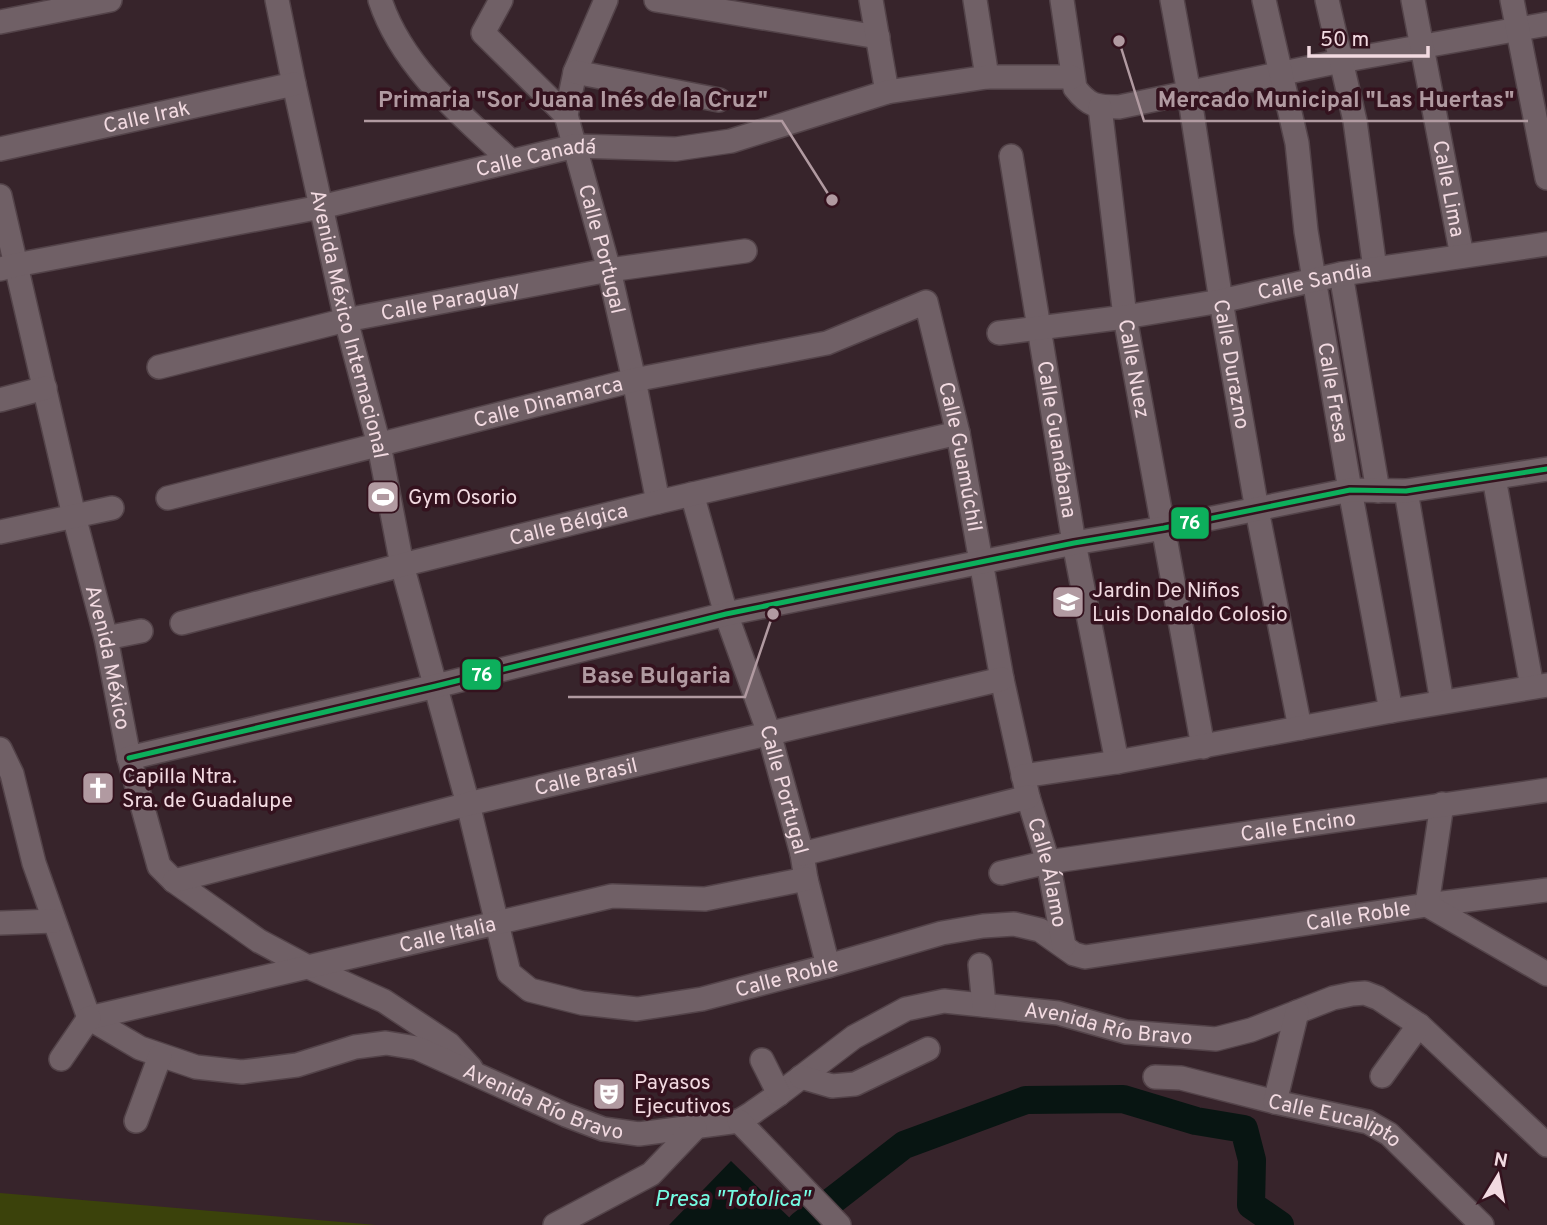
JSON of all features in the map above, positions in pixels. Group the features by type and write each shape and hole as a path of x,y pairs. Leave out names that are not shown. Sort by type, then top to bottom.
{"street":[{"path":"0,22 110,0"},
{"name":"Avenida México Internacional","path":"277,0 346,320 379,445 402,565 468,804 509,973"},
{"path":"380,0 386,17 413,62 456,109 511,161"},
{"path":"501,0 483,33 566,115"},
{"name":"Calle Portugal","path":"606,0 575,72 566,115 608,270 634,380 658,502"},
{"path":"656,0 878,37"},
{"path":"871,0 887,92"},
{"path":"975,0 987,77"},
{"path":"1062,0 1075,88 1083,98 1100,107 1119,107 1280,72 1547,24"},
{"name":"Calle Durazno","path":"1172,0 1256,510 1300,728"},
{"name":"Calle Fresa","path":"1264,0 1297,143 1306,231 1339,431 1391,710"},
{"path":"1326,0 1355,121 1375,269"},
{"name":"Calle Lima","path":"1413,0 1462,256"},
{"path":"1512,0 1547,177"},
{"path":"575,72 719,100"},
{"name":"Calle Canadá","path":"8,267 321,207 575,146 676,149 731,141 887,92 987,77 1072,77"},
{"name":"Calle Irak","path":"0,149 294,84"},
{"name":"Calle Nuez","path":"1100,107 1125,317 1203,747"},
{"name":"Calle Guanábana","path":"1011,156 1074,542 1117,762"},
{"name":"Avenida México","path":"0,196 8,267 45,388 74,516 106,638 129,758 159,866 174,881 259,941 306,966 384,1001 449,1044 478,1076"},
{"name":"Calle Sandia","path":"999,333 1125,317 1221,301 1341,274 1547,244"},
{"name":"Calle Paraguay","path":"159,367 346,320 608,270 745,251"},
{"path":"1341,274 1378,491"},
{"name":"Calle Dinamarca","path":"167,498 634,380 827,343 926,302"},
{"name":"Calle Guamúchil","path":"926,302 958,433 1002,679 1026,786"},
{"path":"0,400 45,388"},
{"path":"1339,431 1367,426"},
{"name":"Calle Bélgica","path":"182,623 658,502 958,433"},
{"path":"129,758 726,614 1074,542 1256,510 1350,490 1406,491 1547,469"},
{"path":"802,854 1026,786 1117,762 1391,710 1540,686 1494,478"},
{"path":"1406,491 1442,702"},
{"name":"Calle Portugal","path":"692,495 726,614 769,733 802,854 828,967"},
{"path":"0,532 112,508"},
{"path":"106,638 141,631"},
{"name":"Calle Brasil","path":"174,881 468,804 1002,679"},
{"path":"0,749 12,774 34,863 89,1018 61,1059"},
{"name":"Calle Álamo","path":"1026,786 1048,862 1064,946 1074,954 1085,957"},
{"name":"Calle Encino","path":"1000,873 1048,862 1547,790"},
{"path":"1442,804 1427,905 1547,974"},
{"name":"Calle Italia","path":"89,1018 612,896 705,899 806,879"},
{"name":"Calle Roble","path":"1085,957 1427,905 1547,890"},
{"path":"0,923 54,921"},
{"name":"Calle Roble","path":"509,973 530,990 582,1003 637,1009 702,999 828,967 942,933 984,926 1014,924 1040,930 1064,946"},
{"path":"980,965 984,1005"},
{"name":"Avenida Río Bravo","path":"89,1018 140,1048 160,1056 196,1067 242,1072 297,1065 355,1047 386,1043 418,1048 566,1115 603,1129 639,1134 739,1121 854,1037 906,1009 944,1001 1058,1013 1126,1032 1216,1040 1251,1030 1333,998 1365,993 1378,998 1419,1025"},
{"path":"1275,1102 1297,1012"},
{"path":"1382,1076 1419,1025 1547,1145"},
{"path":"801,1077 832,1086 855,1084 928,1049"},
{"path":"136,1121 160,1056"},
{"path":"762,1060 779,1094"},
{"name":"Calle Eucalipto","path":"1155,1077 1181,1078 1368,1122 1389,1134 1482,1225"},
{"path":"739,1121 839,1225"},
{"path":"555,1225 651,1174 695,1128"}],"green space":[{"path":"0,1193 376,1225 0,1225"}],"water":[{"name":"Presa \"Totolica\"","path":"731,1161 797,1225 669,1225"}],"waterway":[{"path":"801,1225 904,1145 1026,1100 1123,1099 1196,1121 1244,1129 1252,1160 1251,1205 1280,1225"}],"transit line":[{"name":"76","path":"129,758 726,614 1074,543 1164,528 1350,490 1406,491 1547,469"}],"place":[{"name":"Mercado Municipal \"Las Huertas\"","path":"1119,41"},
{"name":"Primaria \"Sor Juana Inés de la Cruz\"","path":"832,200"},
{"name":"Gym Osorio","path":"383,497"},
{"name":"Jardin De Niños Luis Donaldo Colosio","path":"1068,602"},
{"name":"Base Bulgaria","path":"773,614"},
{"name":"Capilla Ntra. Sra. de Guadalupe","path":"98,788"},
{"name":"Payasos Ejecutivos","path":"609,1094"}]}
